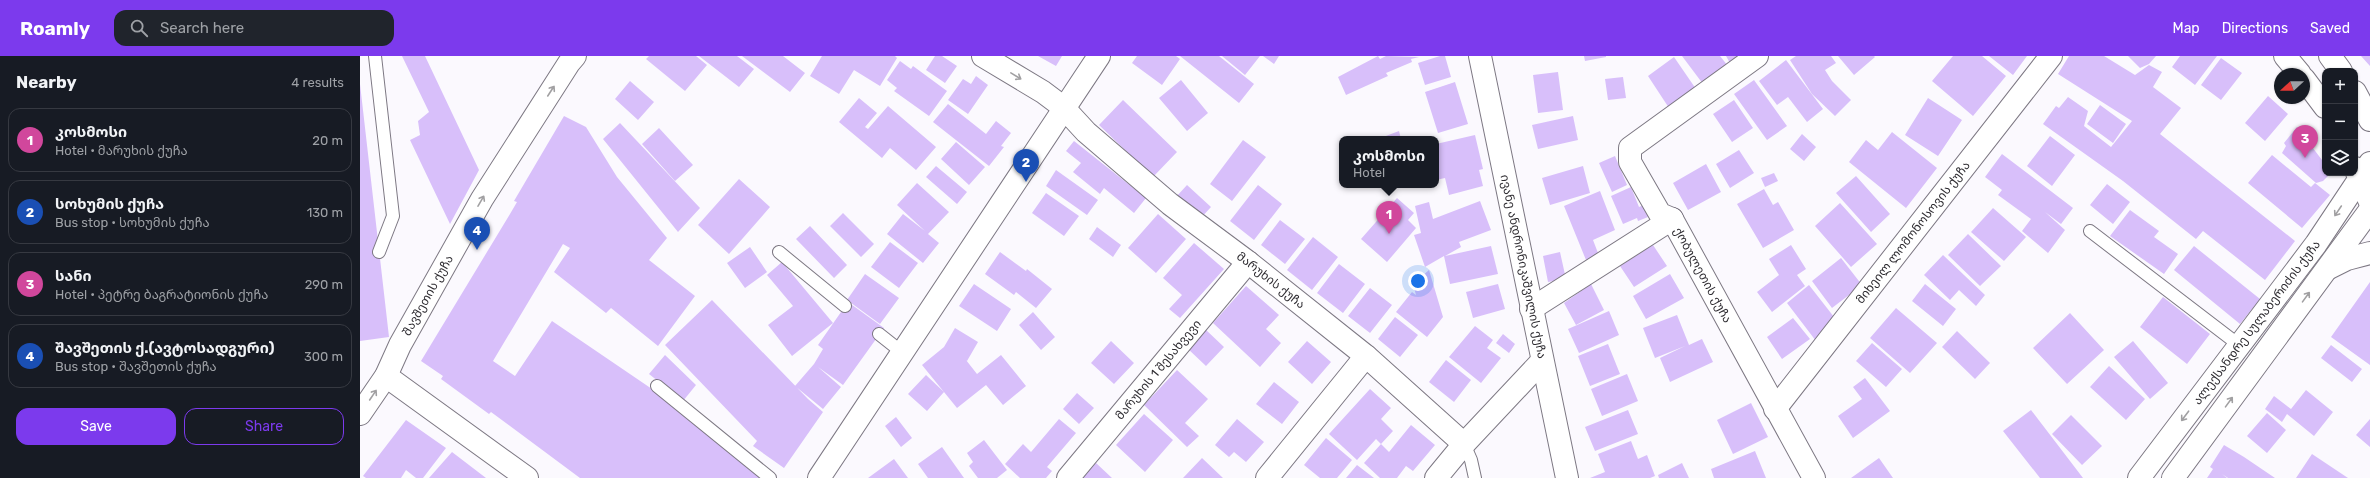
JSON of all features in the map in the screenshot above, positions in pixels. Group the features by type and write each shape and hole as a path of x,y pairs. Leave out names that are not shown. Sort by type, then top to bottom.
{"street":[{"name":"მარუხის ქუჩა","path":"983,56 1043,92 1063,107 1086,132 1170,204 1248,262 1366,356 1464,444"},
{"path":"819,478 903,353 1063,107 1099,56"},
{"name":"ივანე ანდრონიკაშვილის ქუჩა","path":"1480,56 1567,478"},
{"path":"1672,218 1660,214 1630,162 1630,148 1757,56"},
{"name":"მიხეილ ლომონოსოვის ქუჩა","path":"1775,409 2050,56"},
{"path":"2285,56 2295,68"},
{"path":"2330,56 2339,68"},
{"name":"შავშეთის ქუჩა","path":"360,414 386,376 400,345 482,199 569,58"},
{"path":"2310,88 2323,104"},
{"path":"2358,98 2370,120"},
{"path":"2362,170 2370,202"},
{"name":"ალექსანდრე სულაბერიძის ქუჩა","path":"2139,478 2238,345 2316,244 2362,170"},
{"name":"ალექსანდრე სულაბერიძის ქუჩა","path":"2173,478 2370,210"},
{"name":"ქობულეთის ქუჩა","path":"1531,309 1672,218 1814,478"},
{"path":"2326,269 2347,259 2370,253"},
{"name":"მარუხის 1 შესახვევი","path":"1068,478 1248,262"},
{"path":"1267,478 1366,356"},
{"path":"1436,478 1464,444 1542,361"},
{"path":"386,376 527,478"}],"lane":[{"path":"375,56 393,216 380,252"},
{"path":"2090,232 2238,345"},
{"path":"779,252 845,306"},
{"path":"879,334 903,353"},
{"path":"657,386 770,478"},
{"path":"1464,444 1471,460 1475,478"}],"building":[{"path":"402,56 425,56 479,170 450,224 410,140 420,135 418,121 429,112"},
{"path":"649,56 696,56 707,65 685,91 646,59"},
{"path":"699,56 737,56 754,69 739,87"},
{"path":"742,56 783,56 805,73 790,92"},
{"path":"822,56 895,56 897,58 880,86 854,70 839,94 810,76"},
{"path":"935,56 942,56 957,66 945,83 926,70"},
{"path":"1038,56 1062,56 1056,66"},
{"path":"1137,56 1176,56 1180,59 1162,85 1132,63"},
{"path":"1180,56 1219,56 1254,84 1239,103"},
{"path":"1222,56 1260,56 1245,75"},
{"path":"1263,56 1279,56 1274,64"},
{"path":"1378,56 1380,59 1386,56 1419,57 1411,59 1412,62 1386,73 1388,76 1346,95 1338,77"},
{"path":"1440,56 1445,56 1451,77 1425,85 1418,63"},
{"path":"1584,56 1606,56 1606,57 1585,61"},
{"path":"1682,56 1720,56 1728,66 1703,84"},
{"path":"1726,56 1740,56 1730,63"},
{"path":"1796,56 1831,56 1836,63 1825,70 1832,81 1851,100 1835,116 1812,94 1790,60"},
{"path":"1838,56 1874,56 1875,57 1854,75"},
{"path":"1953,56 1982,56 2006,76 1973,116 1932,81"},
{"path":"1989,56 2027,56 2013,75"},
{"path":"2069,56 2104,56 2135,75 2149,65 2162,72 2153,87 2181,108 2160,134 2295,241 2265,280 2203,231 2196,239 2123,181 2043,124 2056,106 2059,108 2068,97 2088,111 2084,126 2111,147 2132,121 2058,74"},
{"path":"2128,56 2156,56 2149,64 2140,68"},
{"path":"2180,56 2217,56 2195,85 2172,67"},
{"path":"2361,56 2370,56 2370,66"},
{"path":"1674,57 1696,89 1669,108 1648,76"},
{"path":"2221,58 2242,73 2221,100 2201,85"},
{"path":"1786,60 1823,109 1807,122 1788,97 1777,105 1759,81"},
{"path":"900,61 911,69 913,66 947,91 929,116 894,91 897,88 887,80"},
{"path":"1558,72 1563,110 1538,113 1533,75"},
{"path":"976,76 988,85 968,114 948,100 963,79 971,84"},
{"path":"1623,77 1626,98 1608,100 1605,79"},
{"path":"1181,80 1208,113 1187,131 1159,98"},
{"path":"1754,80 1787,126 1767,140 1734,94"},
{"path":"630,81 654,102 638,120 615,99"},
{"path":"1455,82 1468,124 1438,133 1425,92"},
{"path":"360,84 389,337 360,341"},
{"path":"2268,96 2274,101 2274,104 2277,104 2288,114 2265,141 2245,123"},
{"path":"859,98 877,113 865,127 868,129 888,106 936,147 916,170 890,148 882,158 839,122"},
{"path":"1928,98 1962,120 1938,156 1905,135"},
{"path":"1123,100 1177,152 1153,177 1099,125"},
{"path":"1734,100 1753,128 1732,142 1713,114"},
{"path":"948,104 986,134 996,121 1011,133 1001,146 1004,147 989,166 933,122"},
{"path":"2100,105 2126,124 2113,143 2087,124"},
{"path":"564,116 586,127 617,177 667,238 649,260 695,296 658,346 611,308 606,313 554,272 570,248 563,244 493,361 515,376 552,321 652,389 761,478 580,478 491,412 489,414 441,379 443,376 421,361 510,214 517,202 514,201"},
{"path":"1573,116 1578,140 1538,149 1532,125"},
{"path":"620,123 700,208 678,232 603,139"},
{"path":"2297,127 2322,160 2322,176 2328,176 2323,181 2316,183 2282,153 2286,146 2284,143"},
{"path":"659,128 693,165 675,181 642,144"},
{"path":"1399,131 1400,136 1386,136"},
{"path":"1892,132 1937,168 1906,208 1849,162 1866,140 1878,150"},
{"path":"1802,134 1816,147 1804,161 1790,149"},
{"path":"1475,135 1483,169 1479,170 1483,186 1449,195 1445,178 1439,179 1439,143"},
{"path":"2050,136 2075,155 2052,186 2027,166"},
{"path":"1243,140 1266,157 1232,201 1210,184"},
{"path":"1074,141 1146,198 1134,213 1104,188 1100,194 1073,172 1081,163 1066,151"},
{"path":"956,142 985,167 969,185 941,159"},
{"path":"1739,150 1754,173 1730,188 1716,164"},
{"path":"2002,154 2073,208 2061,224 2045,212 2065,230 2048,253 2022,231 2031,219 1998,195 2002,190 1985,177"},
{"path":"2272,155 2311,187 2315,183 2330,195 2302,228 2248,183"},
{"path":"1615,156 1627,185 1612,192 1599,163"},
{"path":"1706,164 1721,192 1688,210 1673,183"},
{"path":"936,166 967,192 957,204 926,177"},
{"path":"1583,166 1590,193 1550,205 1542,178"},
{"path":"1056,170 1098,200 1087,215 1046,186"},
{"path":"1774,173 1778,181 1765,187 1761,178"},
{"path":"1856,176 1890,214 1871,232 1836,193"},
{"path":"739,179 770,207 729,254 698,225"},
{"path":"917,183 949,212 928,234 939,243 923,263 887,234 903,214 925,231 897,205"},
{"path":"2107,184 2130,202 2113,224 2090,205"},
{"path":"1187,185 1211,207 1200,219 1176,197"},
{"path":"1258,185 1282,204 1254,240 1230,221"},
{"path":"1631,187 1639,207 1644,205 1648,217 1638,221 1637,218 1623,224 1611,196"},
{"path":"1764,189 1773,205 1778,202 1794,230 1763,248 1737,204"},
{"path":"1600,191 1615,230 1593,240 1598,253 1586,260 1564,206"},
{"path":"1046,193 1079,216 1064,236 1032,213"},
{"path":"1397,198 1414,213 1408,220 1416,228 1387,262 1361,239"},
{"path":"1480,201 1491,230 1459,242 1461,247 1445,256 1491,246 1498,274 1450,284 1444,256 1425,267 1414,235 1421,233 1415,206 1429,202 1433,219"},
{"path":"1840,203 1877,244 1851,267 1815,226"},
{"path":"1993,208 2026,237 2004,261 1971,232"},
{"path":"2130,210 2159,231 2154,237 2178,254 2164,274 2110,236"},
{"path":"843,213 874,244 861,257 830,226"},
{"path":"1158,214 1186,239 1156,273 1128,248"},
{"path":"1280,220 1305,239 1285,264 1261,245"},
{"path":"810,226 847,265 834,278 796,239"},
{"path":"1097,227 1121,245 1113,257 1089,239"},
{"path":"1968,234 2001,266 1980,286 1948,255"},
{"path":"1313,237 1338,257 1312,290 1287,270"},
{"path":"890,242 918,263 899,288 871,267"},
{"path":"1194,243 1224,269 1180,318 1169,309 1182,295 1163,278"},
{"path":"1653,245 1667,266 1634,287 1620,266"},
{"path":"1791,245 1806,269 1797,275 1805,286 1772,312 1757,292 1779,275 1769,259"},
{"path":"2194,246 2260,299 2240,324 2174,270"},
{"path":"750,247 767,272 745,288 727,263"},
{"path":"1000,252 1026,271 1027,269 1052,289 1036,308 1016,292 1014,295 985,274"},
{"path":"1560,252 1566,279 1548,282 1543,256"},
{"path":"1943,255 1985,295 1976,306 1959,290 1950,300 1924,275"},
{"path":"1841,258 1862,285 1832,308 1812,281"},
{"path":"782,262 833,323 792,356 768,325 793,306 767,275"},
{"path":"1339,264 1365,284 1343,313 1317,293"},
{"path":"1429,270 1443,317 1427,337 1396,312 1412,292 1416,295 1413,284"},
{"path":"865,274 899,298 880,324 847,300"},
{"path":"1670,274 1684,298 1646,319 1633,296"},
{"path":"2370,282 2370,365 2331,337"},
{"path":"974,284 1011,309 997,331 959,306"},
{"path":"1498,284 1505,309 1473,318 1466,292"},
{"path":"1591,284 1604,310 1576,325 1564,303"},
{"path":"1925,284 1956,309 1943,326 1912,301"},
{"path":"1809,285 1834,317 1816,341 1787,303"},
{"path":"1246,286 1279,315 1266,329 1281,343 1260,367 1213,323"},
{"path":"1370,288 1392,305 1370,333 1348,316"},
{"path":"2163,297 2210,334 2187,364 2140,327"},
{"path":"712,300 808,399 823,412 784,468 753,446 757,441 665,345"},
{"path":"848,302 884,328 843,385 818,367 841,387 823,409 795,386 814,364 823,349 818,345"},
{"path":"1896,308 1937,343 1910,373 1870,338"},
{"path":"1609,311 1619,335 1579,353 1568,329"},
{"path":"1033,312 1055,337 1041,350 1019,325"},
{"path":"2070,313 2104,350 2067,384 2033,348"},
{"path":"1677,315 1689,345 1702,339 1713,362 1670,382 1660,358 1685,346 1655,358 1643,328"},
{"path":"1395,317 1418,335 1400,357 1378,339"},
{"path":"1793,318 1810,339 1782,359 1767,337"},
{"path":"1475,326 1493,340 1487,348 1501,358 1481,383 1449,357"},
{"path":"955,328 978,342 967,361 966,360 977,374 1001,355 1026,386 1003,405 986,385 957,408 922,365 944,347"},
{"path":"1205,329 1224,347 1206,366 1187,348"},
{"path":"1957,331 1990,363 1975,379 1942,347"},
{"path":"1503,334 1515,344 1509,353 1496,343"},
{"path":"1111,341 1134,363 1114,384 1091,363"},
{"path":"1307,341 1331,362 1312,384 1288,362"},
{"path":"2133,341 2168,383 2150,399 2114,357"},
{"path":"1872,343 1902,369 1886,387 1856,361"},
{"path":"1608,344 1620,374 1590,386 1578,356"},
{"path":"2331,345 2362,369 2352,382 2321,358"},
{"path":"665,355 696,385 683,401 649,374"},
{"path":"1446,360 1471,380 1454,402 1429,382"},
{"path":"2109,366 2145,399 2126,420 2090,387"},
{"path":"1177,370 1208,399 1185,423 1199,436 1187,447 1144,405"},
{"path":"1627,374 1638,401 1602,416 1591,389"},
{"path":"926,375 944,392 927,411 908,394"},
{"path":"1865,378 1890,411 1853,438 1838,416 1862,399 1853,387"},
{"path":"1274,382 1299,402 1282,424 1256,404"},
{"path":"1370,389 1391,408 1381,419 1393,431 1381,444 1376,439 1357,460 1329,434"},
{"path":"2306,390 2333,412 2314,436 2287,414 2282,422 2265,409 2274,396 2291,409"},
{"path":"1077,393 1094,408 1079,424 1063,409"},
{"path":"1751,403 1768,437 1733,454 1717,420"},
{"path":"1628,410 1638,434 1595,451 1585,427"},
{"path":"2031,410 2083,478 2040,478 2003,431"},
{"path":"2267,413 2286,430 2267,453 2247,436"},
{"path":"1144,414 1173,440 1145,472 1116,445"},
{"path":"2071,415 2102,446 2082,465 2052,434"},
{"path":"896,417 912,438 901,447 885,426"},
{"path":"1059,419 1076,433 1047,467 1052,471 1046,478 1020,478 1005,464 1023,444 1031,452"},
{"path":"1237,419 1264,442 1246,462 1234,452 1229,457 1215,445"},
{"path":"2370,419 2370,447 2356,435"},
{"path":"406,420 446,448 423,478 416,478 406,470 401,478 366,478 363,476"},
{"path":"1411,425 1435,445 1413,471 1406,466 1397,478 1380,478 1364,463 1381,444 1389,452"},
{"path":"1326,438 1352,460 1337,478 1320,478 1304,465"},
{"path":"984,440 1007,470 997,478 978,478 969,466 973,462 967,453"},
{"path":"1631,441 1638,459 1647,455 1655,476 1650,478 1590,478 1605,472 1598,454"},
{"path":"2224,445 2275,478 2228,478 2222,474 2227,478 2207,478 2213,469 2210,467"},
{"path":"942,447 964,478 928,478 918,464"},
{"path":"1755,451 1766,478 1714,478 1711,469"},
{"path":"452,452 486,478 429,478"},
{"path":"2312,454 2348,478 2296,478"},
{"path":"1202,458 1223,478 1183,478"},
{"path":"1879,458 1893,478 1851,478"},
{"path":"894,459 908,478 868,478"},
{"path":"1096,463 1112,478 1082,478"},
{"path":"1682,463 1689,478 1659,478 1658,475"},
{"path":"1357,465 1374,478 1346,478"}],"place":[{"name":"სანი","path":"2305,158"},
{"name":"სოხუმის ქუჩა","path":"1026,182"},
{"name":"კოსმოსი","path":"1389,234"},
{"name":"შავშეთის ქ.(ავტოსადგური)","path":"477,250"}]}
